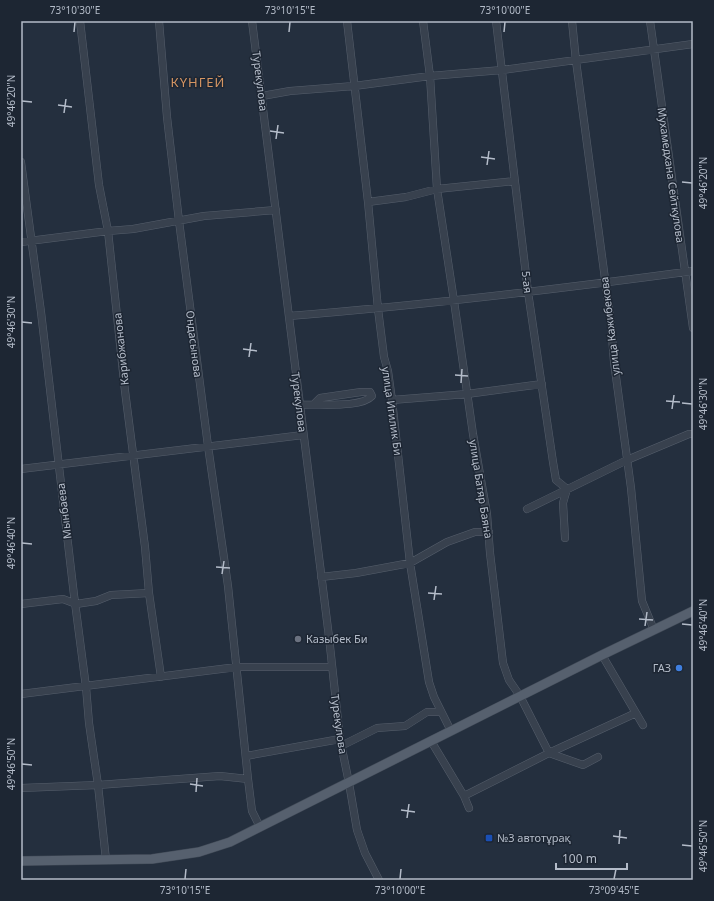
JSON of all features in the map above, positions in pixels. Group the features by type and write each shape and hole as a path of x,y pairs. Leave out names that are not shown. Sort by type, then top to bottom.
{"main road":[{"path":"21,860 152,859 199,852 230,842 602,655 693,611"}],"street":[{"name":"Карибжанова","path":"80,21 99,185 108,231 125,391 146,547 149,593 161,677"},
{"name":"Ондасынова","path":"159,21 167,117 179,221 228,586 252,811 260,827"},
{"name":"Турекулова","path":"252,21 341,742 350,783 357,830 365,852 379,880"},
{"name":"улица Игилик Би","path":"347,21 368,202 378,309 384,357 388,370 392,400 410,563 429,682 441,712 451,731"},
{"name":"улица Батяр Баяна","path":"423,21 430,76 437,189 473,434 487,514 503,663 509,680 520,696 549,753"},
{"name":"5-ая","path":"496,21 528,292 556,480 567,488"},
{"name":"улица Кажибекова","path":"572,21 606,282 642,601 654,630"},
{"name":"Мухамедхана Сейткулова","path":"650,21 653,50 689,272 693,328"},
{"path":"262,96 290,91 354,86 430,76 502,70 693,44"},
{"name":"Мынбаева","path":"21,162 41,312 106,860"},
{"path":"368,202 406,197 437,189 515,181"},
{"path":"21,242 133,229 204,216 276,210"},
{"path":"289,316 454,301 689,272"},
{"path":"392,400 467,394 542,384"},
{"path":"299,404 314,404 322,406 350,404 365,401 372,396 370,392 361,392 320,398 314,404"},
{"path":"527,508 627,460 689,434 693,434"},
{"path":"21,469 303,435"},
{"path":"565,538 563,503 567,488"},
{"path":"321,577 356,573 410,563 447,542 475,532 489,532"},
{"path":"21,604 63,599 76,604 96,601 105,596 149,593"},
{"path":"602,655 643,725"},
{"path":"21,694 237,667 332,667"},
{"path":"246,756 341,742 377,728 405,726 427,712 441,712"},
{"path":"464,796 549,753 636,713"},
{"path":"431,741 464,796 469,808"},
{"path":"549,753 584,765 598,757"},
{"path":"21,788 98,785 220,776 248,779"}],"place":[{"name":"Казыбек Би","path":"298,639"},
{"name":"ГАЗ","path":"679,668"},
{"name":"№3 автотұрақ","path":"489,838"}],"district":[{"name":"КҮНГЕЙ","path":"198,82"}]}
